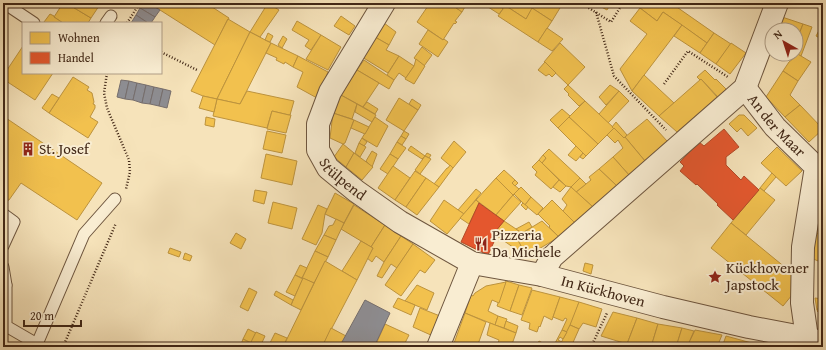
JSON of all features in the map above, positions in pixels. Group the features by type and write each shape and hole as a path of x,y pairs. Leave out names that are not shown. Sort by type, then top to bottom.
{"street":[{"name":"Stülpend","path":"384,3 330,92 318,124 318,150 328,168 356,191 400,222 472,263"},
{"path":"745,88 777,3"},
{"name":"An der Maar","path":"542,275 552,257 745,88 775,127 816,167 802,247 802,303 815,341"},
{"name":"In Kückhoven","path":"472,263 542,275 663,307 815,341"},
{"path":"438,347 472,263"}],"lane":[{"path":"4,3 32,22"},
{"path":"3,267 6,326 37,346 84,234 114,199"},
{"path":"3,214 14,222 3,246"}],"path":[{"path":"128,22 140,3"},
{"path":"581,3 611,22 624,3"},
{"path":"808,3 823,10"},
{"path":"596,12 614,76 680,144"},
{"path":"664,84 688,51 745,88"},
{"path":"162,52 198,70"},
{"path":"591,347 616,295"}],"building: Wohnen":[{"path":"63,3 66,3 91,18 89,22 62,22 54,17"},
{"path":"66,3 101,3 91,18"},
{"path":"109,3 106,7 100,4"},
{"path":"149,3 206,3 229,18 215,45"},
{"path":"268,3 279,10 260,37 250,32"},
{"path":"359,3 370,3 367,8"},
{"path":"430,3 449,3 462,12 455,21 457,22 455,24 454,23 443,40 417,22"},
{"path":"449,3 467,3 462,12"},
{"path":"486,3 499,3 502,5 503,9 499,14 485,5"},
{"path":"508,3 536,3 526,19 506,6"},
{"path":"536,3 563,3 552,21 532,8"},
{"path":"594,3 611,3 607,10"},
{"path":"644,3 671,3 714,33 707,43 663,12 657,21 640,8"},
{"path":"502,5 526,19 532,8 552,21 538,42 498,16 503,9"},
{"path":"640,8 657,21 663,12 682,25 632,91 620,69 647,34 630,21"},
{"path":"50,14 62,22 44,22"},
{"path":"341,16 355,26 349,35 334,26"},
{"path":"782,17 797,22 780,22"},
{"path":"228,19 250,32 217,99 203,96 191,91"},
{"path":"297,21 321,35 311,50 305,46 309,40 292,30"},
{"path":"384,23 396,32 389,45 375,37"},
{"path":"823,23 823,40 816,36"},
{"path":"804,24 812,27 804,48"},
{"path":"682,25 707,43 700,53 674,36"},
{"path":"547,28 563,39 552,51 538,42"},
{"path":"428,30 448,42 438,57 419,44"},
{"path":"250,32 271,43 240,104 217,99"},
{"path":"268,33 273,36 270,42 265,40"},
{"path":"714,33 731,44 716,64 700,53"},
{"path":"321,35 341,47 328,70 306,59"},
{"path":"283,36 287,39 282,48 278,45"},
{"path":"375,37 389,45 386,50 399,56 388,73 362,57"},
{"path":"271,43 298,56 293,67 285,62 284,64 276,60 277,58 266,53"},
{"path":"560,43 585,67 568,85 544,62"},
{"path":"731,43 746,53 730,74 716,64"},
{"path":"422,47 432,55 424,66 414,58"},
{"path":"22,48 22,74 52,74 35,100 3,79 3,76"},
{"path":"298,56 328,72 317,98 297,87 303,72 293,67"},
{"path":"399,56 414,66 406,78 399,73 394,80 387,75"},
{"path":"804,58 811,62 798,81 783,71 789,62 804,62"},
{"path":"416,59 425,66 414,84 405,79 414,66"},
{"path":"364,60 394,80 389,89 357,70"},
{"path":"545,62 556,73 552,77 549,74 546,76 538,70"},
{"path":"357,70 379,83 363,107 341,95"},
{"path":"705,70 726,89 718,97 701,79 700,80 697,77"},
{"path":"783,71 798,81 790,95 800,105 785,117 766,97"},
{"path":"644,75 674,103 659,116 632,91"},
{"path":"73,77 89,87 87,90 92,93 93,104 95,105 90,117 98,122 88,138 49,113"},
{"path":"701,79 717,97 677,132 659,116"},
{"path":"568,85 585,101 579,106 564,89"},
{"path":"610,85 619,91 606,105 599,97"},
{"path":"247,91 294,101 290,115 272,111 267,128 213,116 217,99 240,104"},
{"path":"619,91 629,101 608,123 599,114"},
{"path":"52,94 59,98 49,113 42,108"},
{"path":"339,94 357,104 352,119 333,113"},
{"path":"203,96 217,99 214,112 199,108"},
{"path":"399,98 418,110 404,131 386,120"},
{"path":"412,99 421,105 418,110 409,104"},
{"path":"585,101 614,128 598,144 569,117"},
{"path":"367,102 378,109 375,114 363,107"},
{"path":"357,104 376,115 372,122 355,112"},
{"path":"800,105 823,129 809,142 785,117"},
{"path":"562,109 570,116 558,128 550,120"},
{"path":"272,111 291,115 286,133 267,129"},
{"path":"333,113 354,120 345,143 343,144 330,138"},
{"path":"739,115 744,115 757,128 748,136 741,128 737,132 729,124"},
{"name":"St. Josef","path":"3,116 102,183 77,220 21,183 9,200 3,202"},
{"path":"206,117 215,119 214,127 205,125"},
{"path":"375,117 388,126 377,147 362,138"},
{"path":"569,117 598,144 586,156 558,128"},
{"path":"647,119 667,141 645,161 625,137"},
{"path":"354,120 369,127 365,134 351,128"},
{"path":"616,122 627,135 624,138 612,127"},
{"path":"614,128 624,138 625,137 645,161 629,175 613,157 623,148 618,140 615,143 607,135"},
{"path":"267,131 286,135 282,153 263,149"},
{"path":"404,131 409,134 406,139 401,136"},
{"path":"401,136 406,139 402,145 397,142"},
{"path":"362,138 367,142 364,146 359,143"},
{"path":"454,141 466,152 453,168 441,158"},
{"path":"397,142 406,148 398,159 390,154"},
{"path":"359,143 366,147 360,157 355,153"},
{"path":"343,144 354,153 346,167 334,157"},
{"path":"411,146 425,156 422,159 408,150"},
{"path":"576,146 583,153 576,161 568,155"},
{"path":"777,147 802,171 786,186 761,163"},
{"path":"549,149 580,178 571,187 566,186 542,163 546,158 543,155"},
{"path":"372,151 377,154 372,167 366,161"},
{"path":"354,153 373,167 362,180 346,167"},
{"path":"427,153 431,155 429,158 425,156"},
{"path":"583,153 586,156 583,159 580,157"},
{"path":"266,154 297,161 292,185 261,178"},
{"path":"390,154 398,159 388,174 380,169"},
{"path":"543,155 546,158 542,163 539,160"},
{"path":"425,156 431,159 420,174 415,170"},
{"path":"613,157 629,175 617,186 599,169"},
{"path":"539,160 559,180 551,189 535,175 537,172 532,167"},
{"path":"450,165 453,168 439,187 434,184 448,168"},
{"path":"393,166 410,178 395,200 378,188"},
{"path":"599,169 617,186 593,207 576,192 591,180 589,177"},
{"path":"504,170 515,180 512,183 519,189 513,195 496,178"},
{"path":"415,171 426,178 406,207 395,200"},
{"path":"772,173 776,177 764,191 760,188"},
{"path":"426,178 439,187 417,215 406,207"},
{"path":"496,178 513,195 496,215 476,200"},
{"path":"580,178 586,184 576,192 571,187"},
{"path":"515,180 518,183 515,186 512,183"},
{"path":"559,180 566,186 560,192 553,187"},
{"path":"521,187 531,197 525,205 514,194"},
{"path":"571,187 593,207 575,223 563,211 567,205 562,199"},
{"path":"760,188 775,200 746,235 731,223"},
{"path":"476,189 481,193 464,214 458,210"},
{"path":"255,190 267,192 264,204 253,201"},
{"path":"335,193 354,204 344,223 325,214"},
{"path":"513,195 521,202 504,221 496,215"},
{"path":"531,197 543,208 537,215 525,205"},
{"path":"444,200 464,214 447,234 430,221"},
{"path":"476,200 479,203 469,224 460,218"},
{"path":"552,200 575,223 559,237 538,214"},
{"path":"273,202 297,208 292,229 268,223"},
{"path":"523,203 528,207 526,210 521,205"},
{"path":"318,205 327,209 322,233 316,245 302,239"},
{"path":"354,205 385,225 371,247 341,229"},
{"path":"821,207 823,208 823,235 815,233"},
{"path":"336,219 344,223 336,240 324,235 329,226 333,225"},
{"path":"504,221 522,233 516,237 521,245 517,250 497,236 498,233 495,232"},
{"path":"542,221 559,237 527,256 516,237"},
{"path":"529,222 532,227 522,233 516,229"},
{"path":"731,223 792,273 792,295 783,306 711,248"},
{"path":"385,225 401,236 384,262 376,256 372,262 367,258 373,248 371,247"},
{"path":"236,233 246,239 241,249 230,243"},
{"path":"815,233 823,235 823,263 811,258"},
{"path":"324,235 336,240 328,257 315,251"},
{"path":"401,236 413,244 397,268 391,264 382,278 377,276 384,262"},
{"path":"361,241 373,248 357,280 342,271"},
{"path":"413,244 435,260 425,273 420,270 401,296 385,285"},
{"path":"170,248 181,252 179,257 168,253"},
{"path":"315,251 328,257 314,283 302,278"},
{"path":"185,253 192,256 190,261 183,259"},
{"path":"325,261 357,280 322,347 283,347"},
{"path":"585,263 593,265 591,274 583,271"},
{"path":"300,265 307,268 302,278 295,275"},
{"path":"295,275 303,279 295,296 286,292"},
{"path":"303,278 314,283 301,310 291,305"},
{"path":"506,281 519,285 510,311 497,306"},
{"path":"506,282 499,303 492,300 488,311 498,316 495,325 465,313 471,295 473,296 486,286"},
{"path":"417,285 434,293 427,310 405,301"},
{"path":"519,285 532,288 522,315 510,311"},
{"path":"249,288 257,292 248,311 240,307"},
{"path":"532,290 560,297 552,320 544,316 537,332 529,329 530,323 521,320"},
{"path":"276,291 293,300 291,305 274,295"},
{"path":"560,297 579,302 567,332 562,330 567,319 565,318 563,321 553,317"},
{"path":"398,298 415,305 411,315 393,307"},
{"path":"815,298 823,299 817,310"},
{"path":"823,300 823,316 817,311"},
{"path":"579,302 602,309 596,327 583,323 579,329 570,325"},
{"path":"420,308 440,316 433,336 413,327"},
{"path":"613,312 637,318 627,344 601,336"},
{"path":"465,313 486,322 477,347 453,346"},
{"path":"498,316 507,319 504,328 495,325"},
{"path":"637,318 658,324 651,347 640,347 627,344"},
{"path":"506,321 518,326 516,333 504,328"},
{"path":"490,323 516,333 511,347 497,347 499,340 487,335"},
{"path":"385,324 409,335 403,347 390,347 377,342"},
{"path":"658,324 682,328 676,347 651,347"},
{"path":"570,325 579,329 571,347 559,347"},
{"path":"331,328 346,336 340,347 322,347"},
{"path":"682,328 694,331 687,347 676,347"},
{"path":"248,329 256,333 251,343 243,339"},
{"path":"562,330 567,332 563,339 560,337 558,340 562,342 559,347 553,347"},
{"path":"695,330 722,335 717,347 687,347"},
{"path":"256,332 265,336 260,347 251,347 249,346"},
{"path":"275,333 287,338 283,347 268,347"},
{"path":"726,336 759,345 758,347 722,347"},
{"path":"243,339 251,343 249,347 240,347"},
{"path":"539,341 550,347 536,347"}],"building: Handel":[{"path":"724,129 739,147 726,157 726,165 741,180 744,176 759,190 733,220 697,184 696,185 680,171 684,166 680,162 699,142 704,146"},
{"path":"479,203 504,221 495,232 498,233 488,255 461,242"}],"building: Industrie":[{"path":"143,3 148,3 160,10 155,17 140,8"},
{"path":"140,8 155,17 152,22 146,22 136,15"},
{"path":"136,15 146,22 132,22"},
{"path":"121,80 129,81 125,99 117,97"},
{"path":"129,81 137,83 133,100 125,99"},
{"path":"137,83 146,85 142,103 133,100"},
{"path":"146,85 154,87 150,104 142,103"},
{"path":"154,87 163,89 159,106 150,104"},
{"path":"163,89 171,91 167,108 159,106"},
{"path":"365,300 390,313 374,347 354,347 342,342"}],"place":[{"name":"St. Josef","path":"28,149"},
{"name":"Pizzeria Da Michele","path":"481,244"},
{"name":"Kückhovener Japstock","path":"715,277"}]}
